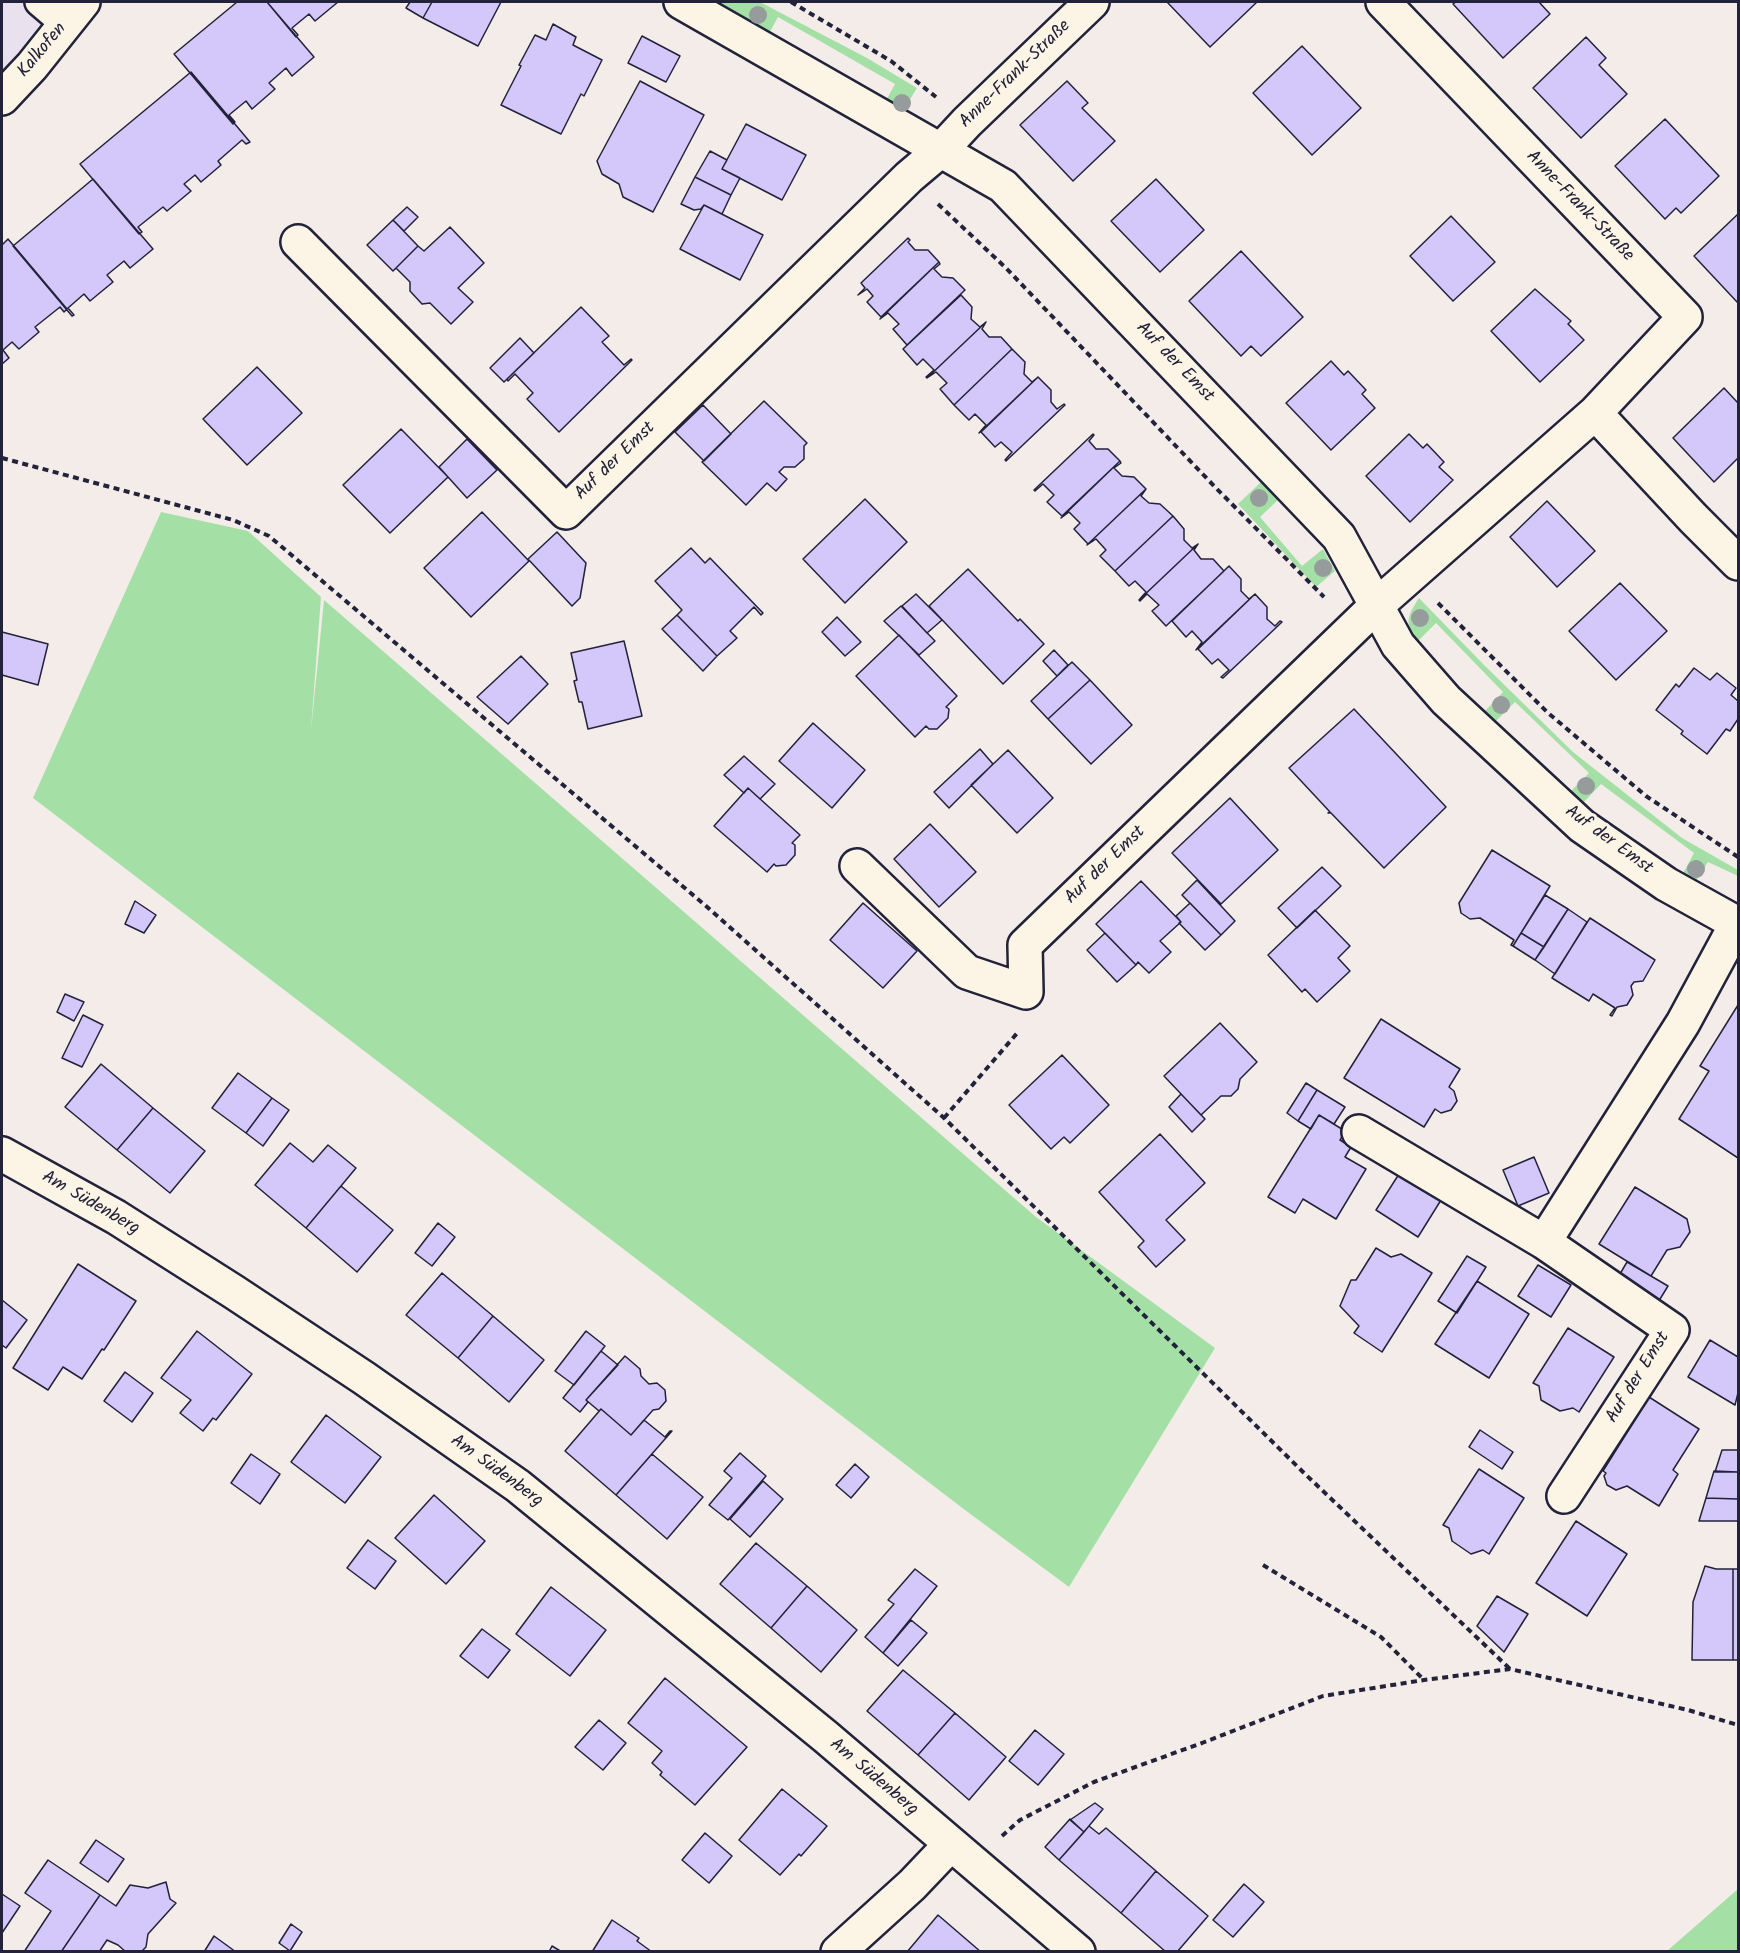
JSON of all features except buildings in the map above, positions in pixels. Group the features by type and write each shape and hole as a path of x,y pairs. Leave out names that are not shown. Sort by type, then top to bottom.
{"street":[{"name":"Auf der Emst","path":"681,2 1003,186 1340,537 1398,645 1446,700 1582,826 1666,884 1738,923 1683,1023 1544,1242"},
{"name":"Anne-Frank-Straße","path":"941,150 1092,2"},
{"name":"Anne-Frank-Straße","path":"1376,606 1595,413 1685,317 1383,2"},
{"name":"Kalkofen","path":"2,98 32,66 74,13"},
{"name":"Auf der Emst","path":"298,242 566,512 909,177 941,150"},
{"path":"1595,413 1738,563"},
{"name":"Auf der Emst","path":"1026,992 1025,945 1376,606"},
{"path":"857,866 967,972 1026,992"},
{"name":"Auf der Emst","path":"1359,1132 1544,1242 1672,1330 1564,1496"},
{"name":"Am Südenberg","path":"2,1154 116,1217 234,1292 364,1378 518,1486 817,1730 1078,1952"},
{"path":"838,1952 912,1885 962,1853"}],"lane":[{"path":"39,2 74,13"}],"path":[{"path":"791,2 891,60 967,122"},
{"path":"909,177 1006,268 1215,487 1328,601 1376,606"},
{"path":"2,458 233,520 269,536 706,906 944,1118 1304,1472 1510,1669"},
{"path":"1410,575 1547,712 1646,796 1738,856"},
{"path":"944,1118 1030,1018 1026,992"},
{"path":"1263,1565 1381,1637 1424,1680"},
{"path":"962,1853 1094,1782 1323,1696 1510,1669 1688,1710 1738,1725"}],"shaded area":[{"path":"2,2 74,2 2,88"}],"green space":[{"path":"719,2 760,2 867,58 917,88 901,114 883,106 895,84 778,17 766,39"},
{"path":"1262,481 1279,499 1260,517 1302,566 1323,549 1335,571 1316,587 1238,504"},
{"path":"161,512 248,531 321,597 311,730 324,600 1036,1217 1215,1348 1069,1587 33,798"},
{"path":"1419,598 1573,752 1682,838 1738,870 1738,876 1708,862 1694,884 1681,877 1694,853 1601,784 1582,804 1569,793 1589,773 1515,702 1496,721 1485,711 1503,692 1436,623 1418,641 1410,630 1409,619"},
{"path":"1738,1889 1738,1951 1667,1951"}]}
